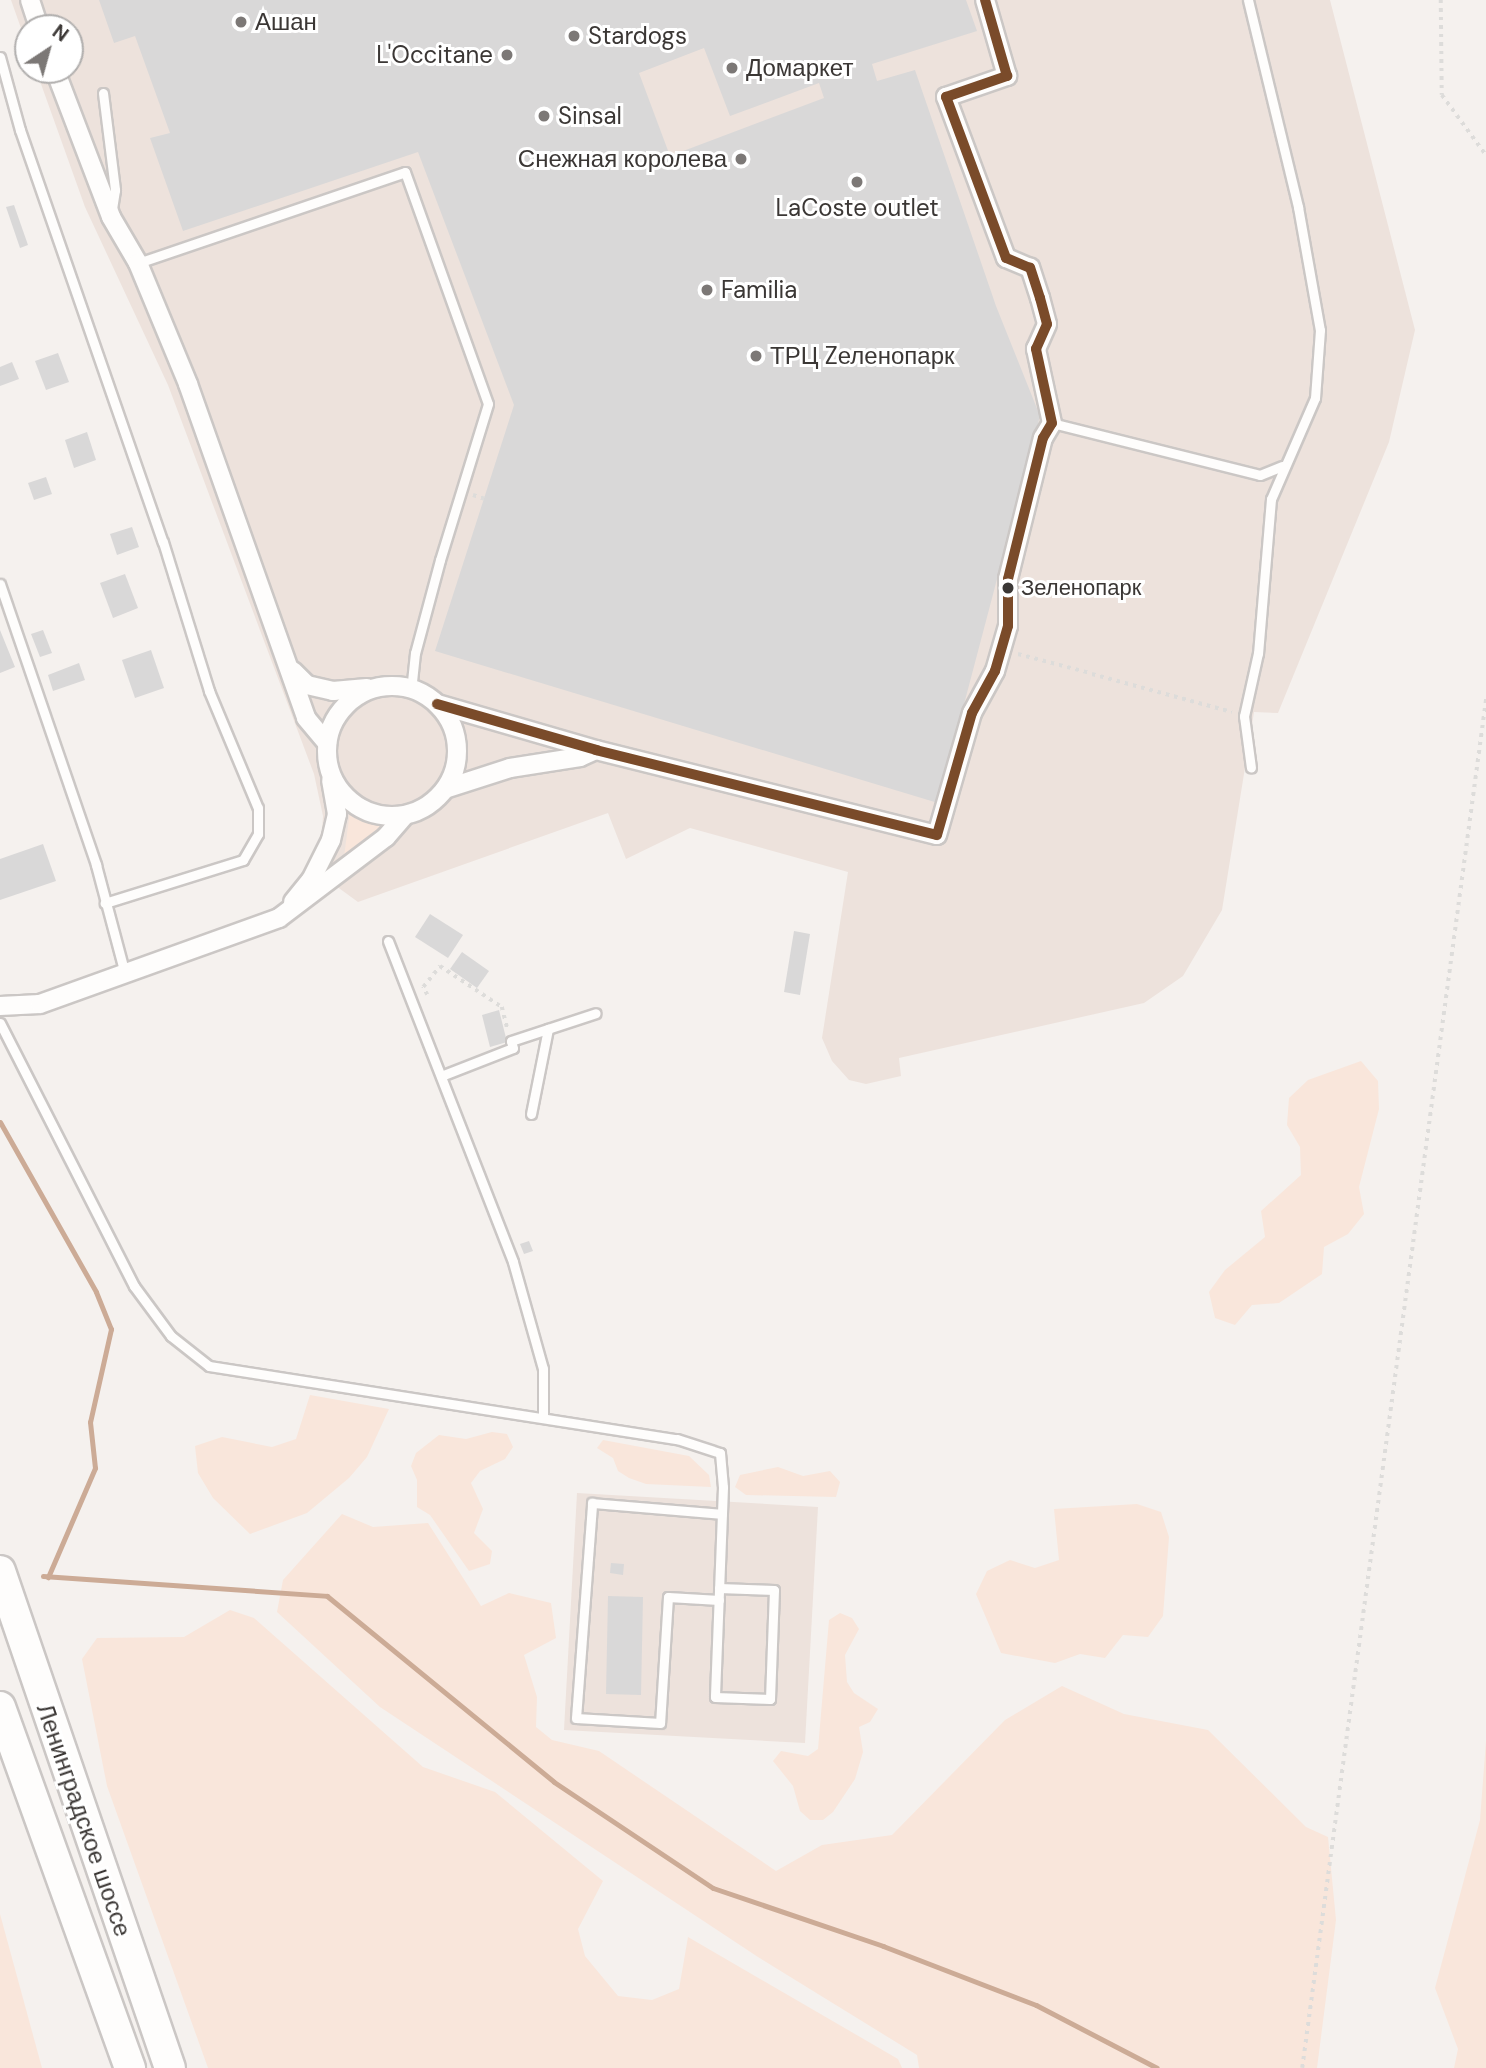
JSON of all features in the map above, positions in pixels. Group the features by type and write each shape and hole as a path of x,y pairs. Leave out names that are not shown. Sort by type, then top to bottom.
{"highway":[{"name":"Ленинградское шоссе","path":"0,1571 170,2068"},
{"name":"Ленинградское шоссе","path":"0,1707 130,2068"}],"street":[{"path":"290,669 307,685 333,691 378,687 411,689 437,704 596,750 936,835 972,713 995,671 1008,626 1008,579 1043,438 1052,423 1036,349 1047,324 1037,288 1030,268 1006,258 946,97 1007,76 985,0"},
{"path":"60,84 111,217 138,263 188,384 306,718 327,743"},
{"path":"279,918 311,880 331,840 337,814 327,743 336,718 354,698 378,687"},
{"path":"329,767 339,789 357,806 380,815 405,815 428,806 445,789 455,768 457,745 451,722 437,704"},
{"path":"445,789 510,768 580,757 596,750"},
{"path":"0,1006 40,1004 124,970 279,918 386,837 405,815"}],"lane":[{"path":"1248,0 1298,207 1321,330 1315,398 1282,466 1271,499 1258,653 1244,716 1251,768"},
{"path":"0,57 20,130 163,542 209,691 258,808 258,834 243,860 105,902"},
{"path":"103,93 115,190 111,217"},
{"path":"138,263 405,172 488,404 440,560 415,653 411,689"},
{"path":"1052,423 1260,475 1282,466"},
{"path":"0,584 96,865 124,970"},
{"path":"388,941 513,1262 543,1369 543,1416"},
{"path":"441,1076 513,1048 511,1041 596,1013"},
{"path":"0,1023 134,1286 171,1336 209,1366 543,1416 677,1439 720,1453 722,1514 719,1588 719,1600 715,1697 770,1699 774,1590 719,1588"},
{"path":"531,1114 548,1029"},
{"path":"719,1600 668,1597 660,1723 576,1718 592,1503 722,1514"}],"path":[{"path":"1441,0 1442,95 1486,155"},
{"path":"1006,650 1244,716"},
{"path":"1302,2068 1486,698"},
{"path":"427,995 423,987 440,966 502,1007 511,1041"}],"shaded area":[{"path":"11,0 1330,0 1415,330 1389,442 1278,713 1254,712 1222,910 1183,976 1144,1003 899,1058 901,1076 866,1084 849,1080 832,1061 822,1038 848,872 690,828 626,859 608,813 358,902 310,867 321,846 323,816 314,774 168,385 85,207 41,84 84,84 84,14 16,14"},
{"path":"350,811 385,825 344,857"},
{"path":"1361,1061 1378,1081 1379,1109 1359,1187 1364,1214 1348,1234 1324,1247 1322,1274 1279,1303 1252,1305 1235,1325 1215,1318 1209,1292 1225,1270 1265,1237 1261,1211 1301,1175 1300,1147 1287,1125 1289,1098 1308,1080"},
{"path":"310,1395 389,1409 367,1457 349,1478 307,1513 250,1534 213,1498 198,1473 195,1446 222,1437 272,1447 296,1439"},
{"path":"492,1432 507,1434 513,1447 505,1459 480,1471 471,1483 483,1509 474,1533 492,1551 490,1564 469,1571 430,1515 417,1507 417,1480 411,1466 416,1453 439,1435 466,1439"},
{"path":"603,1440 689,1456 709,1475 711,1487 646,1484 629,1478 618,1471 613,1458 597,1448"},
{"path":"778,1467 803,1476 830,1471 840,1482 836,1497 746,1495 735,1487 740,1475"},
{"path":"577,1493 818,1507 805,1743 564,1730"},
{"path":"1137,1504 1161,1512 1169,1537 1163,1616 1148,1637 1123,1635 1105,1658 1080,1654 1055,1663 1001,1653 976,1594 987,1571 1010,1560 1035,1568 1059,1560 1054,1509"},
{"path":"342,1514 373,1527 428,1523 481,1606 509,1593 551,1603 556,1638 524,1655 537,1697 536,1727 552,1740 599,1751 776,1871 822,1845 892,1835 1005,1720 1062,1686 1124,1714 1208,1730 1306,1827 1328,1837 1336,1920 1317,2068 919,2068 917,2055 758,1957 380,1707 277,1612 283,1580"},
{"path":"230,1610 254,1618 423,1767 495,1792 603,1881 578,1929 585,1956 618,1996 652,2000 679,1989 688,1937 898,2059 902,2068 208,2068 107,1786 82,1659 97,1638 184,1637"},
{"path":"840,1613 852,1618 859,1629 845,1655 847,1682 854,1693 878,1709 870,1722 859,1727 863,1752 855,1779 833,1812 823,1820 810,1820 800,1811 793,1786 773,1761 781,1751 808,1756 818,1749 829,1620"},
{"path":"1486,1741 1486,2068 1454,2068 1458,2049 1435,1988 1480,1820"},
{"path":"0,1914 42,2068 0,2068"}],"building":[{"name":"ТРЦ Zеленопарк","path":"99,0 966,0 977,31 872,64 877,81 915,70 996,306 1040,416 938,803 435,651 514,405 418,152 183,231 150,138 170,133 135,36 114,43","holes":["704,48 730,116 819,83 824,98 670,156 639,73"]},
{"path":"14,205 28,245 20,248 6,207"},
{"path":"58,353 69,382 46,390 35,361"},
{"path":"12,362 19,379 0,386 0,367"},
{"path":"87,432 96,460 74,468 65,440"},
{"path":"46,477 52,494 34,500 28,483"},
{"path":"132,527 139,547 117,555 110,534"},
{"path":"125,574 138,608 113,618 100,583"},
{"path":"0,630 15,667 0,673"},
{"path":"43,630 52,653 40,657 31,634"},
{"path":"151,650 164,688 135,698 122,660"},
{"path":"79,663 85,680 53,691 48,675"},
{"path":"43,844 56,881 0,900 0,859"},
{"path":"430,914 463,935 448,958 415,937"},
{"path":"794,931 810,934 800,995 784,992"},
{"path":"462,952 489,971 477,988 450,969"},
{"path":"499,1010 507,1042 490,1047 482,1015"},
{"path":"529,1241 533,1251 524,1254 520,1244"},
{"path":"611,1563 624,1564 623,1575 610,1573"},
{"path":"608,1596 643,1597 641,1695 606,1694"}],"waterway":[{"path":"0,1122 96,1292 111,1329 90,1422 95,1468 48,1577"},
{"path":"43,1576 327,1596 554,1782 713,1888 883,1946 1036,2005 1157,2068"}],"transit line":[{"path":"437,704 596,750 937,835 972,713 995,671 1008,626 1008,579 1043,438 1052,423 1036,349 1047,324 1040,298 1030,268 1006,258 946,97 1007,76 985,0"}],"place":[{"name":"Ашан","path":"241,22"},
{"name":"Stardogs","path":"574,36"},
{"name":"L'Occitane","path":"507,55"},
{"name":"Домаркет","path":"732,68"},
{"name":"Sinsal","path":"544,116"},
{"name":"Снежная королева","path":"741,159"},
{"name":"LaCoste outlet","path":"857,182"},
{"name":"Familia","path":"707,290"},
{"name":"ТРЦ Zеленопарк","path":"756,356"},
{"name":"Зеленопарк","path":"1008,588"}]}
